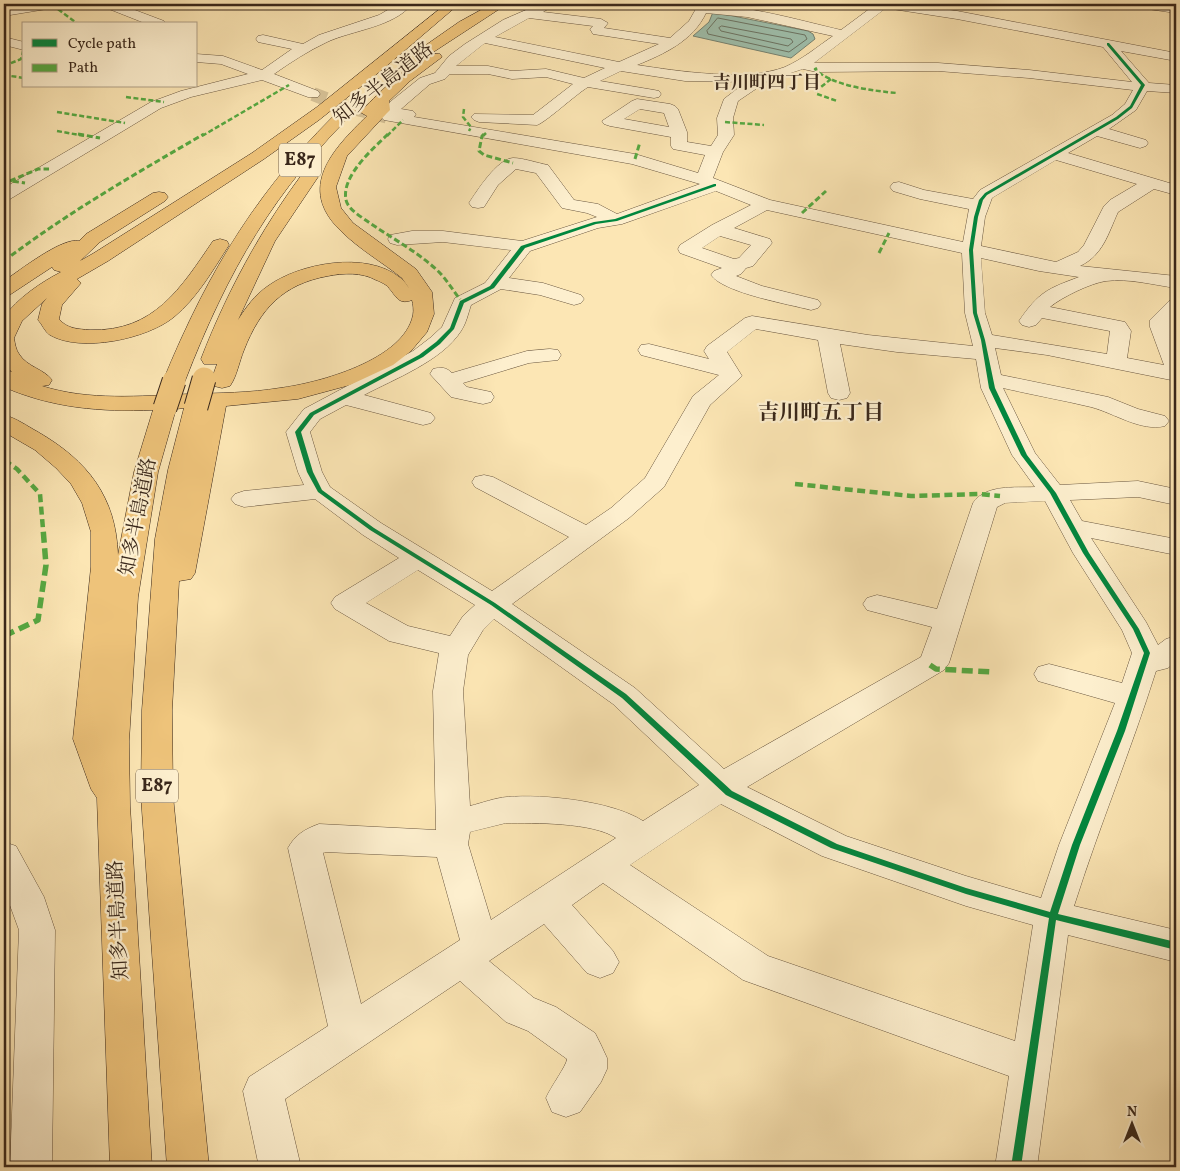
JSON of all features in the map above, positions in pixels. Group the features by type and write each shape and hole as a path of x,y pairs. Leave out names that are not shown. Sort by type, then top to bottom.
{"highway":[{"path":"275,125 319,106 443,4"},
{"path":"209,393 229,358 257,307 270,294 286,283 323,270 352,268 382,274 401,288 406,298 408,309 404,321 396,335 378,350 330,373 270,386 163,393 94,391 70,388 38,379 15,365 4,347 4,339 12,319 32,298 258,156 280,138 330,105 453,4"},
{"name":"知多半島道路","path":"131,1167 113,806 113,741 124,597 146,472 169,394 190,339 213,288 233,253 265,204 314,144 342,116 389,76 426,49 501,4"},
{"name":"知多半島道路","path":"188,1167 157,796 159,658 168,539 180,470 209,393 226,318 274,226 324,157 386,106 406,78 445,50 524,9"},
{"path":"4,377 45,395 79,401 158,403 229,400 281,395 326,384 356,374 396,352 410,342 423,321 425,311 421,291 406,271 342,224 334,212 327,189 331,172 337,159 386,106"},
{"path":"100,257 63,290 50,306 47,314 48,320 56,329 79,336 112,335 135,330 170,311 180,302 244,210 263,187 311,135 342,116"},
{"path":"4,290 65,250 93,238 174,188"},
{"path":"4,308 25,290 70,260 93,238"},
{"path":"4,422 43,445 66,463 89,490 96,503 104,532 105,567 89,739 113,806"}],"street":[{"path":"4,12 53,4"},
{"path":"112,4 128,13 153,22"},
{"path":"4,195 156,105 186,94 264,75 324,38 384,18 406,4"},
{"path":"386,106 395,105 425,81 440,76 447,70 454,59 508,23 524,9 550,4"},
{"path":"709,183 715,152 726,136 725,118 731,99 763,78 801,64 825,50 883,4 932,11 953,9 1060,35 1176,57"},
{"path":"1141,4 1176,9"},
{"path":"524,9 601,23 597,30 601,32 671,42"},
{"path":"386,106 537,120 556,101 587,83 684,35 698,21 701,10 704,9 726,10 843,34"},
{"path":"903,21 923,22 953,9"},
{"path":"323,22 355,27"},
{"path":"1024,41 1043,40 1060,35"},
{"path":"489,36 546,40"},
{"path":"489,36 621,67 685,77 763,78"},
{"path":"263,39 305,48"},
{"path":"4,41 22,46"},
{"path":"1108,44 1143,86"},
{"path":"209,46 217,50 223,60"},
{"path":"198,58 223,60 313,94"},
{"path":"801,64 817,68 954,68 1176,90"},
{"path":"447,70 488,70 512,74 546,73 587,83 654,94"},
{"path":"1016,1167 1052,916 1076,845 1102,781 1132,697 1164,659 1147,653 1145,646 1052,493 1024,455 992,388 975,313 971,250 976,217 981,200 986,194 998,185 1056,155 1094,130 1118,118 1130,107 1143,86"},
{"path":"386,106 389,117 635,159 709,183 765,204 877,230 1059,268 1103,275 1176,278 1170,298 1154,299"},
{"path":"1094,130 1140,143"},
{"path":"679,134 679,146 715,152"},
{"path":"1056,155 1176,190"},
{"path":"478,203 491,182 513,163 542,169 568,204 592,208 616,220"},
{"path":"1059,268 1085,256 1094,246 1110,210 1116,204 1153,182"},
{"path":"396,239 414,235 490,241 523,248 595,224 616,220 709,183"},
{"path":"899,187 920,194 980,206"},
{"path":"718,229 764,243 746,262 733,265 687,249 718,229 765,204"},
{"path":"523,248 492,287 462,302 452,329 438,343 421,356 312,414 298,432 310,472 320,491 372,529 493,604 624,696 729,792 834,846 966,891 1052,916 1176,946"},
{"path":"739,264 734,270 721,275 724,278 755,290 811,304"},
{"path":"986,357 1010,343 1043,302 1060,291 1103,275"},
{"path":"496,282 542,289 574,299"},
{"path":"1176,305 1160,320 1160,327 1176,367"},
{"path":"1037,311 1118,326 1122,331 1116,362"},
{"path":"566,1098 587,1069 587,1058 581,1046 542,1019 520,1010 477,974 472,952 452,834 448,691 453,654 473,623 493,604 620,513 655,482 701,401 731,376 715,351 752,322 836,345 924,350 986,357 1130,414 1157,421"},
{"path":"1010,343 1176,374"},
{"path":"836,345 839,393"},
{"path":"649,350 715,367 726,368"},
{"path":"448,381 527,357 550,355"},
{"path":"421,356 459,392 483,397"},
{"path":"343,397 423,418"},
{"path":"484,482 587,536"},
{"path":"280,1167 263,1091 722,786 934,663 986,502 1000,496 1138,489 1176,497"},
{"path":"244,500 320,491"},
{"path":"1073,530 1087,529 1176,547"},
{"path":"418,558 345,602 399,634 456,648"},
{"path":"905,602 949,617"},
{"path":"877,604 949,617"},
{"path":"1050,674 1132,697"},
{"path":"349,1034 305,848 319,838 452,834 506,810 537,810 593,816 621,824 643,839"},
{"path":"4,856 26,897 36,930 30,1167"},
{"path":"603,865 756,968 1031,1065"},
{"path":"547,902 600,962"}],"water":[{"path":"713,12 808,31 813,34 815,39 791,58 693,36 709,22"}],"tunnel":[{"path":"313,94 341,105 389,117"}],"marked path":[{"path":"29,4 55,7 74,22"},
{"path":"691,4 706,9"},
{"path":"4,66 21,59 22,55"},
{"path":"817,68 815,69 820,74 840,82 866,89 897,93"},
{"path":"4,75 22,78"},
{"path":"831,79 816,91 817,94 823,97 837,101"},
{"path":"4,261 46,229 81,206 289,85"},
{"path":"126,97 164,102"},
{"path":"464,109 463,117 471,127 469,131"},
{"path":"57,112 125,123"},
{"path":"403,120 362,159 347,185 346,199 349,206 360,216 385,234 397,239 439,272 462,302"},
{"path":"725,122 764,125"},
{"path":"57,131 100,138"},
{"path":"486,133 482,136 479,151 484,155 513,163"},
{"path":"635,159 640,142"},
{"path":"10,181 38,169 49,169"},
{"path":"4,180 25,183"},
{"path":"802,213 826,191"},
{"path":"879,253 889,233"},
{"path":"4,460 17,469 40,494 46,565 38,620 4,636"},
{"path":"795,484 867,493 911,496 967,494 1000,496"},
{"path":"930,665 936,669 992,672"}],"cycle path":[{"path":"1016,1167 1053,916 1076,845 1121,731 1147,653 1136,629 1086,553 1053,493 1024,455 992,388 983,340 975,313 971,250 976,217 981,200 986,194 1117,118 1131,107 1143,85 1108,44"},
{"path":"715,185 616,220 595,223 523,247 492,287 462,302 452,329 438,343 421,356 312,414 298,432 310,472 320,491 372,529 493,604 624,696 729,793 834,846 966,891 1053,916 1176,946"}],"district":[{"name":"吉川町四丁目","path":"767,83"},
{"name":"吉川町五丁目","path":"821,413"}]}
